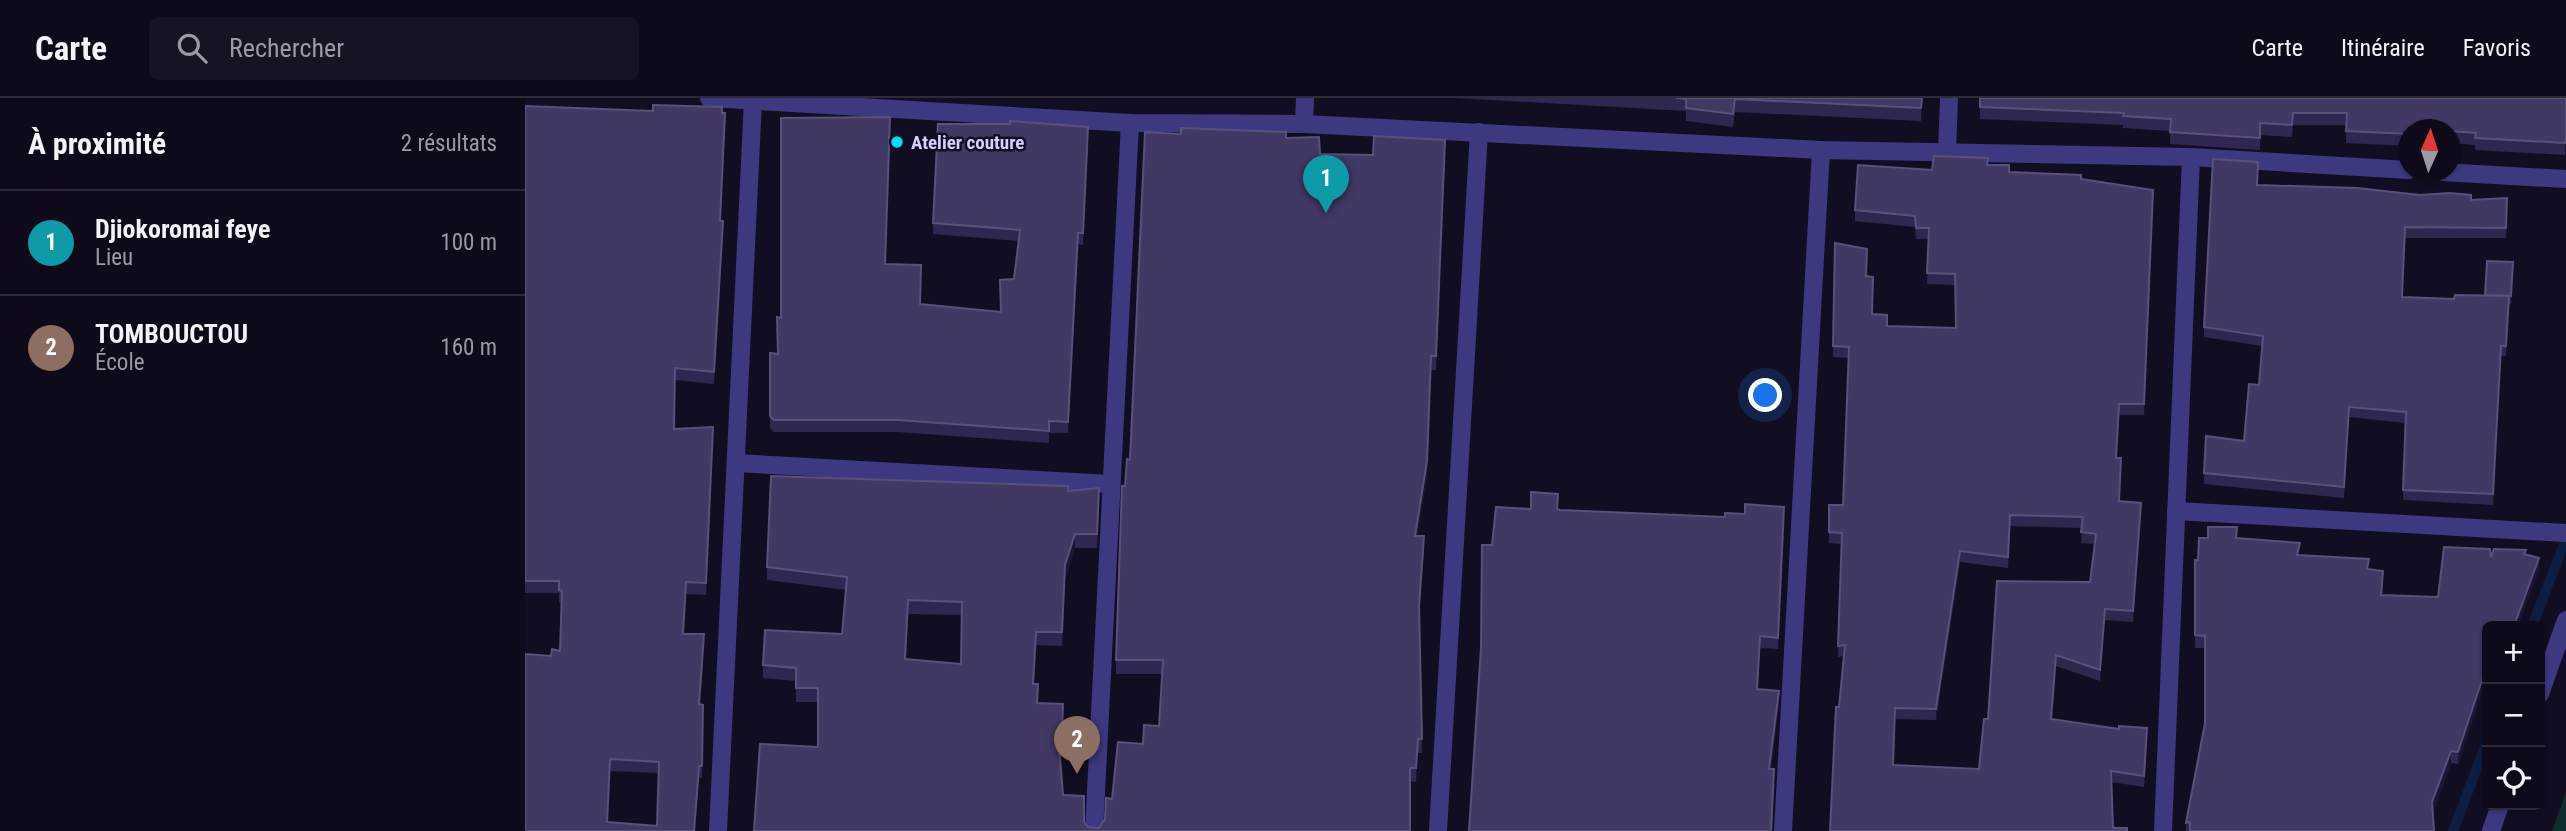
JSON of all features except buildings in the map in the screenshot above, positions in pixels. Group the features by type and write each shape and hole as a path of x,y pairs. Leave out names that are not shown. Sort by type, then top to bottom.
{"street":[{"path":"709,98 1130,123 1304,124 1821,150 2191,157 2398,169"},
{"path":"1304,124 1305,98"},
{"path":"1947,153 1949,98"},
{"path":"718,831 753,100"},
{"path":"1094,831 1130,123"},
{"path":"1438,831 1479,132"},
{"path":"1783,831 1821,150"},
{"path":"2163,831 2191,157"},
{"path":"2461,173 2566,179"},
{"path":"736,463 1111,484"},
{"path":"2176,511 2566,533"},
{"path":"2544,684 2566,620"},
{"path":"2491,831 2498,810"}],"green space":[{"path":"2566,792 2566,831 2552,831"}],"waterway":[{"path":"2534,621 2566,539"},
{"path":"2453,831 2485,747"}],"place":[{"name":"Atelier couture","path":"897,142"},
{"name":"Djiokoromai feye","path":"1326,213"},
{"name":"TOMBOUCTOU","path":"1077,774"}]}
